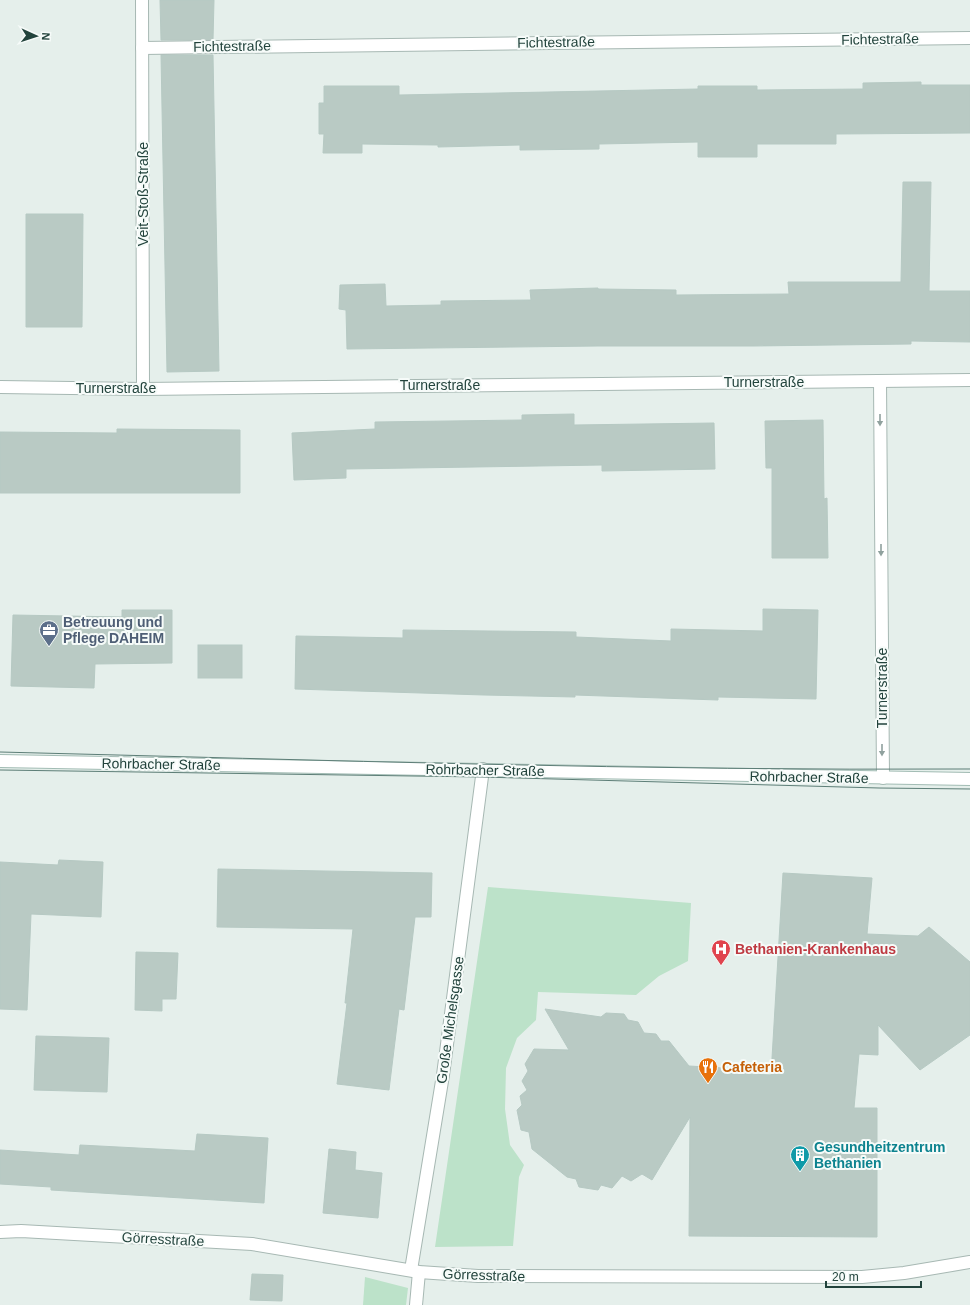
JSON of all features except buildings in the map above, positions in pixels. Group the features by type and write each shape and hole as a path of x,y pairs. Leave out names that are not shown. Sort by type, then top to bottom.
{"street":[{"name":"Veit-Stoß-Straße","path":"142,0 143,389"},
{"name":"Fichtestraße","path":"142,48 970,38"},
{"name":"Turnerstraße","path":"0,387 143,389 970,380"},
{"name":"Turnerstraße","path":"880,381 883,778"},
{"name":"Rohrbacher Straße","path":"0,761 970,779"},
{"name":"Große Michelsgasse","path":"416,1305 415,1271 443,1075 483,769"},
{"name":"Görresstraße","path":"0,1232 21,1231 252,1244 415,1271 494,1276 862,1277 904,1273 970,1262"}],"green space":[{"path":"488,887 691,903 688,961 659,976 636,995 538,992 536,1020 517,1038 506,1068 505,1109 510,1145 524,1165 519,1177 513,1246 435,1247"},
{"path":"365,1277 408,1288 406,1305 363,1305"}],"tram line":[{"path":"0,752 606,767 970,769"},
{"path":"0,770 482,777 879,788 970,789"}],"place":[{"name":"Betreuung und Pflege DAHEIM","path":"49,647"},
{"name":"Bethanien-Krankenhaus","path":"721,966"},
{"name":"Cafeteria","path":"708,1084"},
{"name":"Gesundheitzentrum Bethanien","path":"800,1172"}]}
